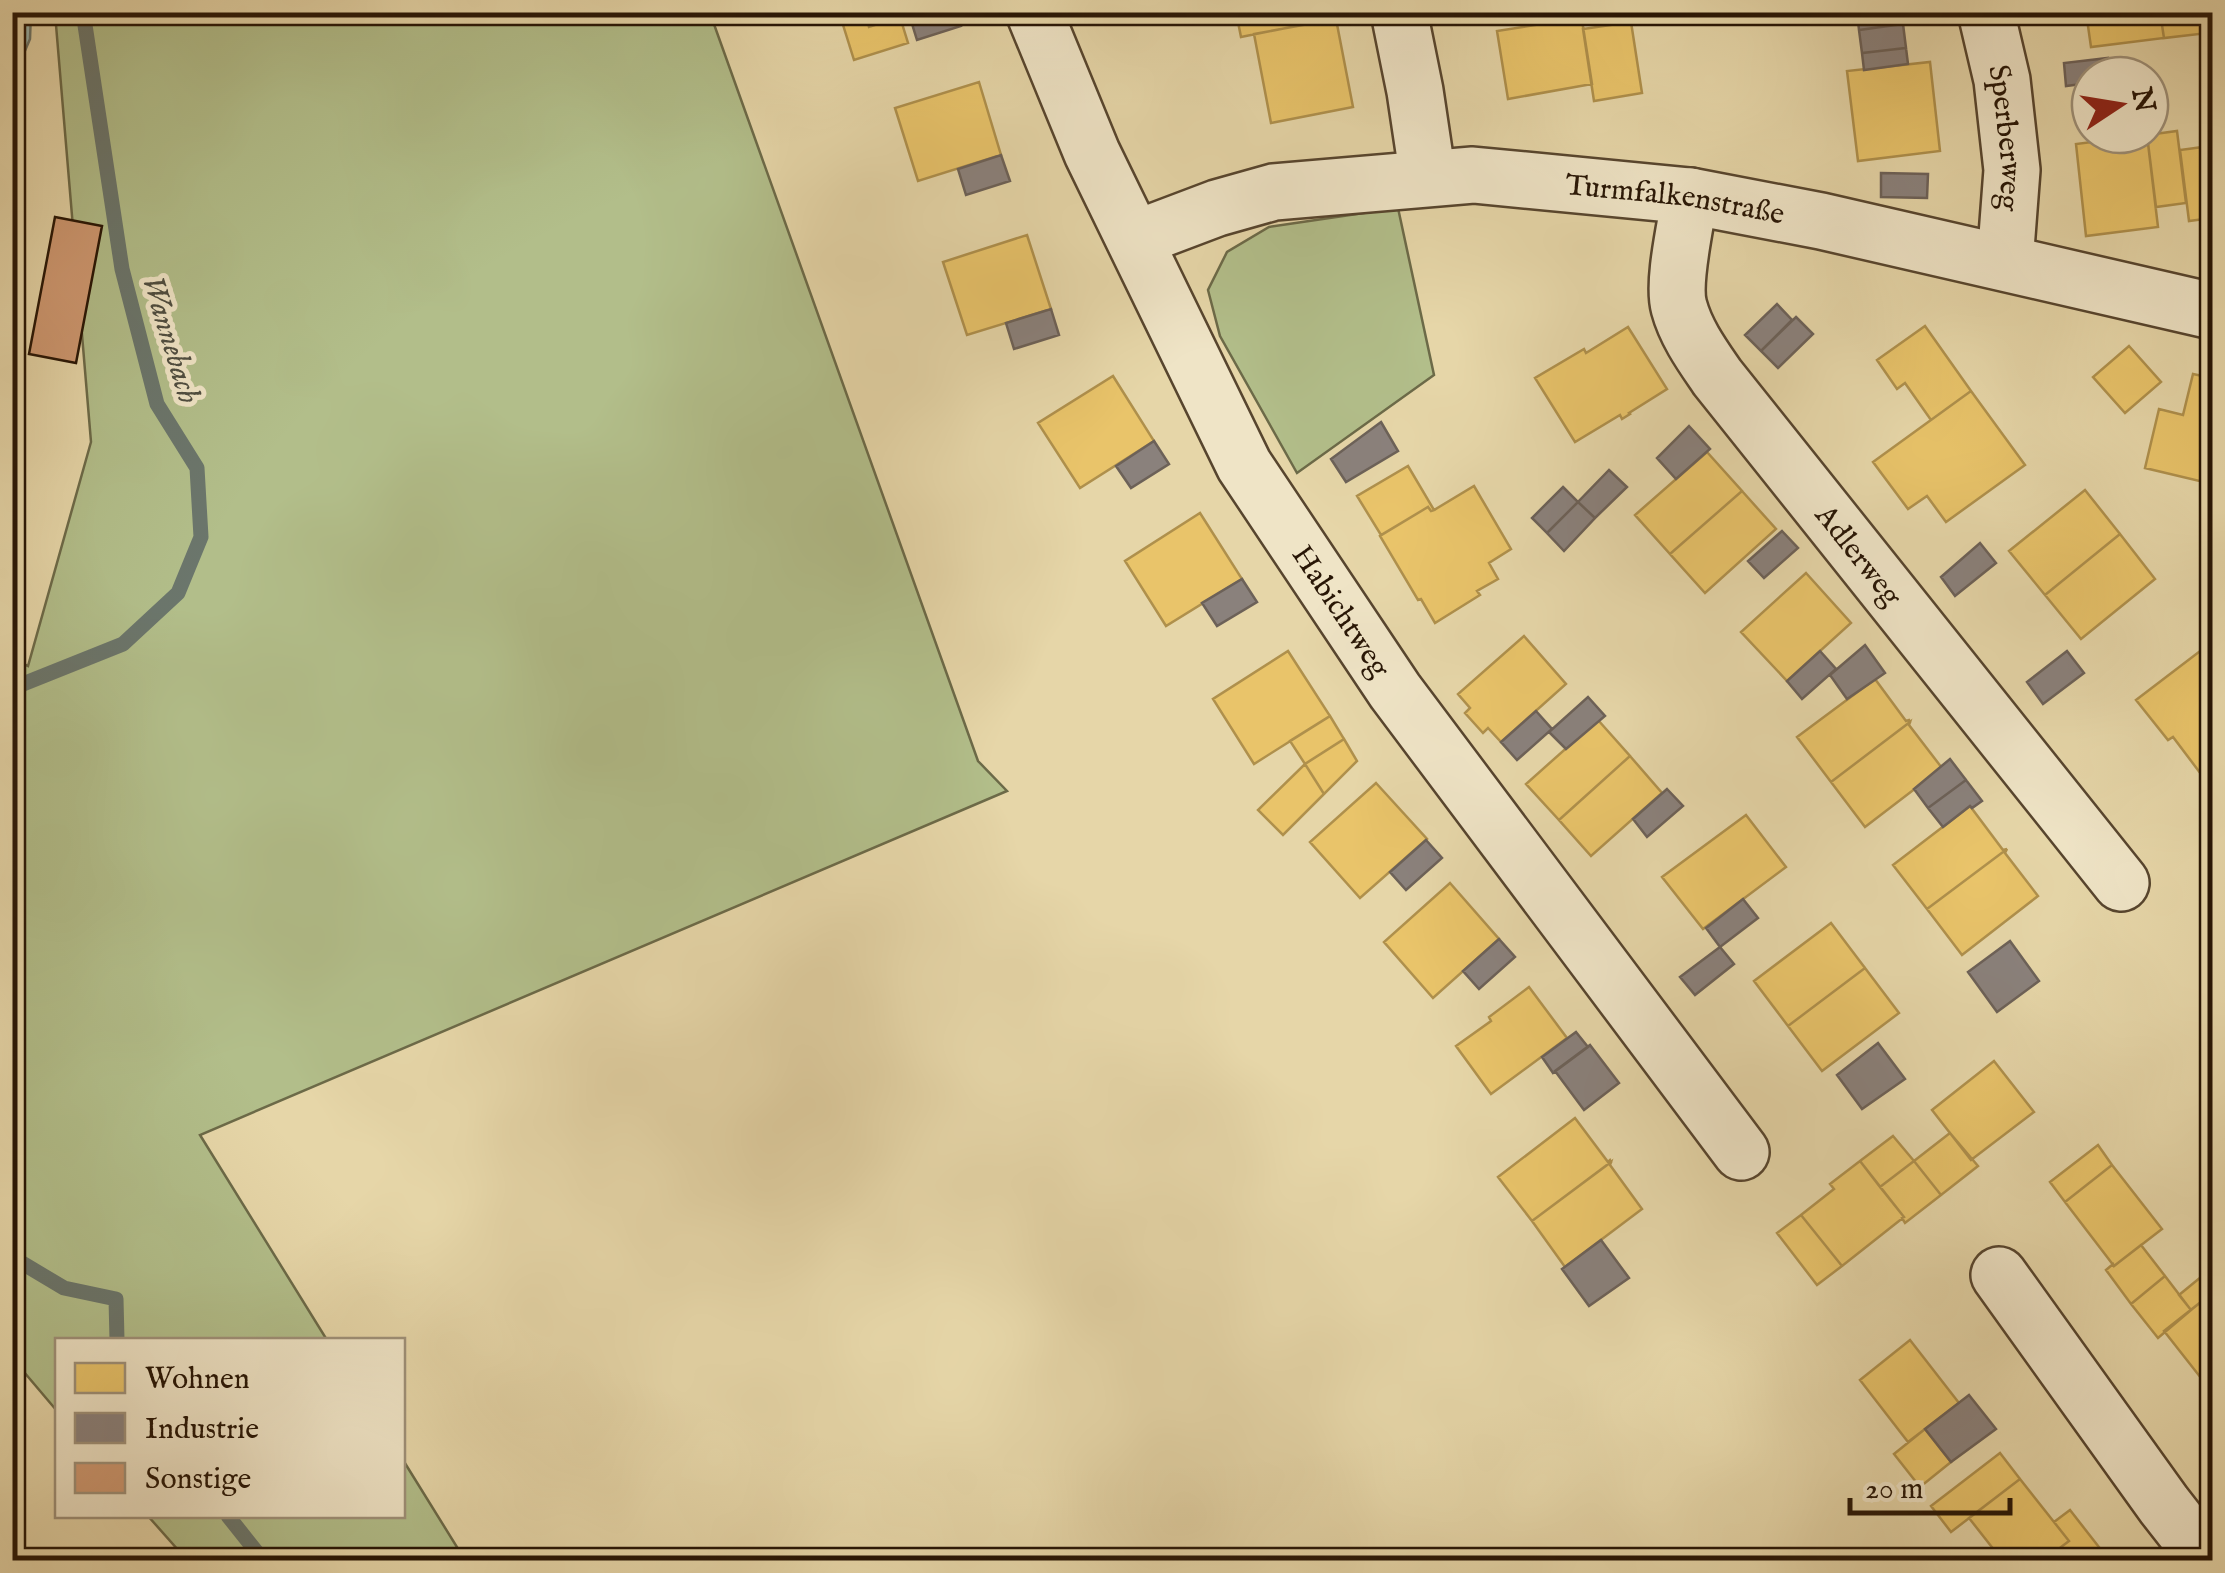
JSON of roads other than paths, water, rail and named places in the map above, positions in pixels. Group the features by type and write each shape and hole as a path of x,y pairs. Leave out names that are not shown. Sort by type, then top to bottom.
{"street":[{"name":"Habichtweg","path":"1034,12 1092,153 1244,465 1396,691 1741,1152"},
{"path":"1399,12 1428,178"},
{"name":"Sperberweg","path":"1986,12 2002,80 2012,170 2005,262"},
{"name":"Turmfalkenstraße","path":"1135,239 1217,208 1274,192 1473,175 1690,196 1821,221 2212,310"},
{"name":"Adlerweg","path":"1690,196 1678,304 1695,345 2120,883"},
{"path":"1998,1275 2207,1560"}],"water":[{"path":"13,12 31,13 30,39 13,79"}],"waterway":[{"name":"Wannebach","path":"12,696 18,686 123,644 178,593 201,537 197,468 157,404 122,269 83,12"},
{"name":"Wannebach","path":"12,1257 64,1288 116,1299 117,1338"},
{"name":"Wannebach","path":"230,1518 263,1560"}]}
